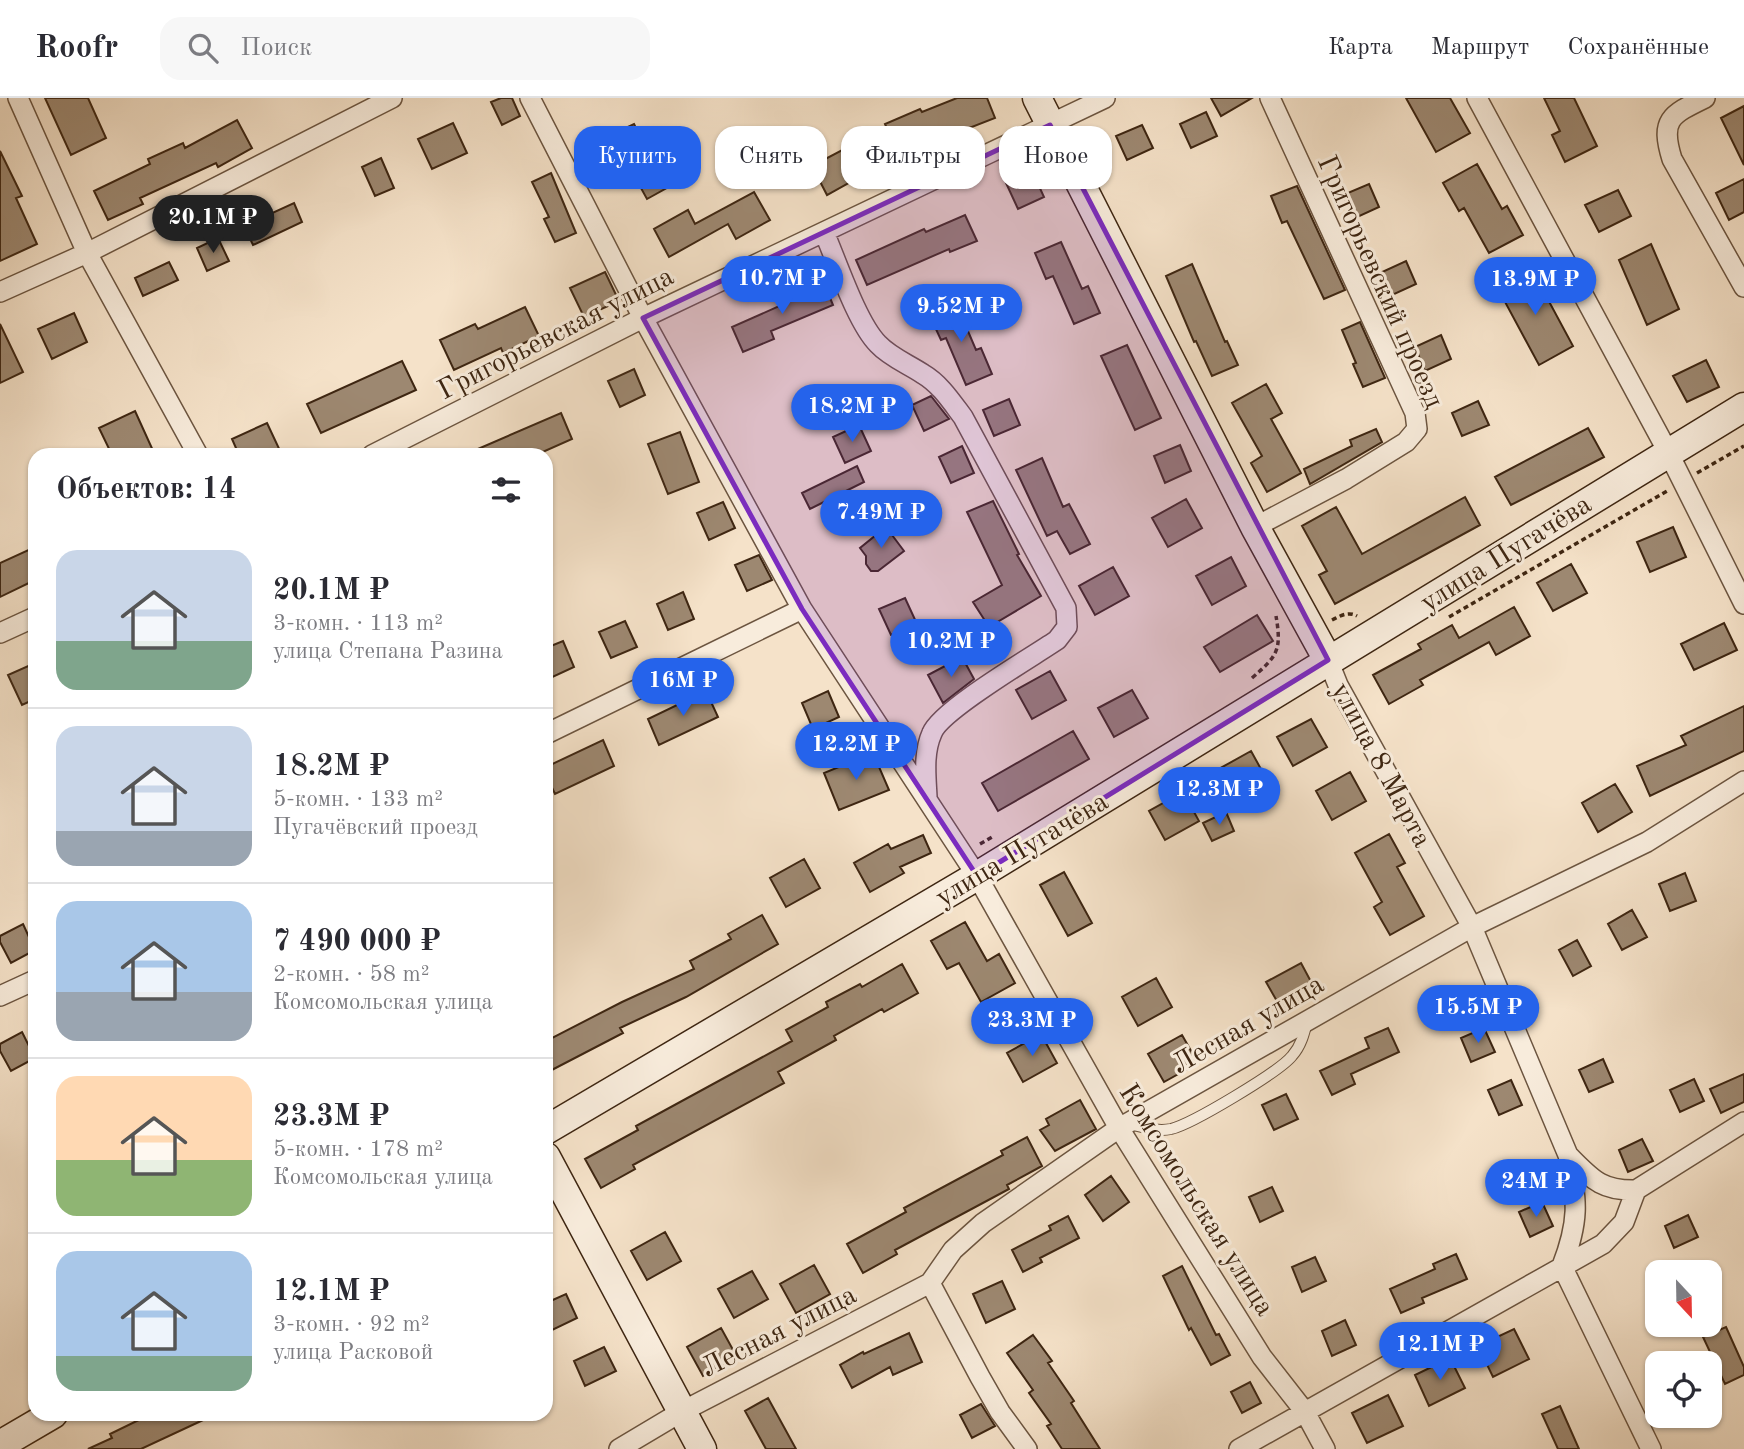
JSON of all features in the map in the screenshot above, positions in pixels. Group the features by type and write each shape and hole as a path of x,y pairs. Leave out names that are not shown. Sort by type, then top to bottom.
{"main road":[{"name":"улица 8 Марта","path":"1037,98 1255,527 1328,660"},
{"name":"улица Пугачёва","path":"553,1126 970,865 1328,660 1744,407"},
{"path":"553,1170 702,1449"},
{"path":"0,1445 41,1421"}],"street":[{"path":"18,98 87,253 194,448"},
{"path":"0,292 87,253 392,98"},
{"name":"Комсомольская улица","path":"530,98 643,318 802,609 970,865 1262,1357 1305,1412 1325,1449"},
{"name":"Григорьевская улица","path":"386,448 643,318 1104,98"},
{"name":"Григорьевский проезд","path":"1255,527 1346,479 1406,442 1417,429 1415,414 1270,98"},
{"path":"1477,98 1668,452 1744,604"},
{"path":"1705,98 1684,108 1669,121 1666,138 1672,159 1744,288"},
{"path":"824,232 863,323 877,344 898,360 926,375 946,393 963,417 1066,608 1067,627 1057,640 951,710 932,731 925,761 927,798"},
{"path":"553,731 802,609"},
{"path":"0,634 28,620"},
{"name":"улица 8 Марта","path":"1328,660 1338,685 1472,928 1568,1155 1577,1212 1573,1238 1562,1266"},
{"name":"Лесная улица","path":"619,1449 681,1412 930,1283 953,1250 983,1223 1124,1126 1472,928 1647,842 1744,781"},
{"path":"0,996 28,982"},
{"path":"1568,1155 1601,1185 1616,1191 1636,1190 1744,1122"},
{"path":"1239,1449 1603,1244 1624,1222 1636,1190"},
{"path":"1562,1266 1651,1449"},
{"path":"930,1283 986,1388 1027,1449"}],"lane":[{"path":"1124,1126 1153,1130 1172,1129 1194,1119 1272,1073 1291,1057 1302,1041 1307,1021"}],"path":[{"path":"1441,622 1744,446"},
{"path":"1326,609 1332,621 1352,613 1361,620"},
{"path":"1243,684 1277,652 1279,634 1275,614"},
{"path":"970,865 999,833"}],"highlighted area":[{"path":"1050,125 1328,660 977,876 802,609 643,318"}],"building":[{"path":"45,98 88,98 106,138 71,155"},
{"path":"512,98 520,116 502,125 491,102"},
{"path":"957,98 987,98 995,118 974,126 885,124 920,109 922,112"},
{"path":"1211,98 1252,98 1221,116"},
{"path":"1406,98 1450,98 1470,133 1436,152"},
{"path":"1544,98 1574,98 1597,146 1565,162 1552,135 1560,131"},
{"path":"1744,106 1744,165 1721,118"},
{"path":"1206,112 1217,136 1191,148 1180,124"},
{"path":"237,120 252,148 218,167 216,163 140,198 143,204 108,220 94,191 150,164 148,159 183,143 185,148"},
{"path":"453,123 467,153 432,169 418,139"},
{"path":"1142,125 1153,148 1127,160 1116,136"},
{"path":"0,151 22,196 16,198 37,244 0,261"},
{"path":"841,151 841,187 827,195 824,189 827,189 827,158"},
{"path":"381,158 394,188 375,196 362,167"},
{"path":"1477,164 1502,209 1507,206 1523,235 1489,253 1464,208 1459,211 1443,183"},
{"path":"551,173 576,233 555,242 544,219 549,217 532,182"},
{"path":"1744,179 1744,212 1729,220 1716,193"},
{"path":"1369,184 1379,207 1353,219 1343,195"},
{"path":"1297,186 1345,290 1324,299 1287,221 1282,223 1271,196"},
{"path":"641,189 665,189 647,199"},
{"path":"1009,189 1040,189 1044,197 1018,209"},
{"path":"1618,190 1631,216 1599,232 1585,205"},
{"path":"754,192 770,220 736,239 728,224 669,257 654,229 688,210 695,224"},
{"path":"294,203 302,222 253,245 244,226"},
{"path":"965,215 977,241 950,252 949,249 867,285 856,260 924,229 926,232"},
{"path":"218,238 229,261 207,271 197,248"},
{"path":"1061,242 1082,289 1088,286 1100,313 1074,324 1053,276 1046,279 1035,253"},
{"path":"1651,244 1679,309 1647,325 1619,260"},
{"path":"1406,261 1416,284 1390,296 1380,273"},
{"path":"169,262 178,280 143,296 135,278"},
{"path":"1192,264 1225,342 1227,341 1238,365 1212,376 1196,341 1194,342 1166,276"},
{"path":"1531,268 1573,346 1539,365 1497,287"},
{"path":"605,272 619,301 584,317 570,288"},
{"path":"823,281 833,305 771,331 774,339 743,352 732,327 784,304 782,298"},
{"path":"956,303 976,350 981,348 992,374 966,385 946,338 941,340 929,314"},
{"path":"525,307 539,336 503,353 501,348 454,370 440,340 475,324 478,329"},
{"path":"74,313 87,342 52,359 38,329"},
{"path":"1360,322 1385,378 1363,387 1342,330"},
{"path":"0,324 23,372 0,383"},
{"path":"1441,335 1451,359 1425,371 1415,347"},
{"path":"1127,345 1161,418 1135,430 1101,356"},
{"path":"1706,360 1719,387 1687,402 1673,376"},
{"path":"402,361 416,390 321,433 307,404"},
{"path":"634,369 645,395 620,407 608,381"},
{"path":"1266,384 1282,413 1271,419 1301,473 1267,492 1251,463 1262,456 1232,403"},
{"path":"931,396 949,419 924,431 912,405"},
{"path":"1009,399 1020,425 994,436 983,410"},
{"path":"1478,401 1489,425 1462,436 1452,413"},
{"path":"135,411 152,448 109,448 99,428"},
{"path":"561,413 572,439 552,448 480,448"},
{"path":"267,423 279,448 236,448 232,439"},
{"path":"859,425 871,451 845,463 833,437"},
{"path":"1588,428 1604,457 1511,505 1495,477"},
{"path":"1376,429 1382,442 1310,484 1304,469 1352,446 1350,440"},
{"path":"680,432 699,482 668,494 648,444"},
{"path":"1180,445 1191,471 1165,483 1154,456"},
{"path":"962,446 974,473 951,483 939,457"},
{"path":"1042,458 1063,507 1069,504 1090,544 1070,554 1057,531 1047,536 1016,470"},
{"path":"857,466 864,482 810,509 802,493"},
{"path":"1465,497 1480,525 1335,604 1319,575 1327,571 1302,526 1336,507 1362,554"},
{"path":"1186,499 1202,528 1168,547 1152,518"},
{"path":"993,501 1019,554 1017,555 1041,596 989,627 973,602 1002,585 967,512"},
{"path":"723,502 735,528 709,540 697,513"},
{"path":"886,527 904,551 878,571 871,571 860,548"},
{"path":"1673,527 1686,557 1650,572 1637,542"},
{"path":"28,550 28,583 0,597 0,563"},
{"path":"759,555 772,580 747,591 735,565"},
{"path":"1231,557 1246,586 1212,605 1196,576"},
{"path":"1571,564 1587,593 1553,611 1537,583"},
{"path":"1113,567 1129,596 1095,615 1079,586"},
{"path":"683,592 694,619 668,630 657,604"},
{"path":"905,598 917,624 891,635 879,609"},
{"path":"1514,607 1530,636 1496,655 1489,642 1420,680 1423,685 1389,704 1373,675 1421,649 1418,644 1452,625 1459,638"},
{"path":"1257,615 1273,641 1220,672 1204,647"},
{"path":"625,621 637,647 611,658 599,632"},
{"path":"1724,623 1737,650 1694,670 1681,644"},
{"path":"563,641 574,667 553,677 553,645"},
{"path":"962,657 974,679 943,703 928,675"},
{"path":"28,666 28,702 22,705 8,675"},
{"path":"1050,671 1066,700 1032,719 1016,690"},
{"path":"1132,690 1148,718 1114,737 1098,708"},
{"path":"706,691 718,717 659,745 648,719"},
{"path":"828,691 839,717 813,729 802,703"},
{"path":"1744,706 1744,751 1650,796 1637,766 1686,745 1681,736"},
{"path":"1311,719 1327,747 1293,766 1277,737"},
{"path":"1073,731 1089,759 998,811 982,783"},
{"path":"603,740 614,766 555,794 553,764"},
{"path":"1251,751 1267,780 1233,799 1217,770"},
{"path":"873,753 889,790 839,810 824,773"},
{"path":"1350,772 1366,801 1332,820 1316,791"},
{"path":"1615,784 1632,812 1598,832 1582,803"},
{"path":"1183,792 1199,821 1165,840 1149,811"},
{"path":"1226,812 1234,831 1212,841 1203,823"},
{"path":"1389,834 1405,863 1397,867 1424,916 1390,935 1374,907 1382,902 1355,853"},
{"path":"923,835 931,853 900,867 904,873 870,892 854,863 888,844 891,849"},
{"path":"804,859 820,888 786,907 770,878"},
{"path":"1064,872 1092,923 1068,936 1040,885"},
{"path":"1685,873 1696,901 1670,911 1659,884"},
{"path":"1632,910 1647,937 1622,950 1608,924"},
{"path":"762,915 778,944 686,997 620,1028 623,1033 553,1069 553,1037 694,969 690,961 731,939 728,934"},
{"path":"965,922 987,961 999,954 1015,983 981,1002 959,963 947,969 931,941"},
{"path":"23,924 28,935 28,954 11,963 0,942 0,936"},
{"path":"1577,940 1591,966 1573,976 1559,950"},
{"path":"1301,963 1316,991 1282,1010 1266,982"},
{"path":"902,964 918,993 884,1012 882,1009 834,1036 836,1040 778,1072 784,1083 633,1165 635,1169 601,1188 585,1159 638,1130 636,1126 792,1041 786,1030 828,1007 826,1002 860,984 862,987"},
{"path":"1156,978 1172,1007 1138,1026 1122,997"},
{"path":"1388,1028 1399,1052 1351,1074 1355,1084 1332,1095 1320,1071 1369,1048 1365,1038"},
{"path":"1484,1028 1495,1052 1471,1062 1461,1038"},
{"path":"22,1032 28,1044 28,1062 11,1071 0,1051 0,1044"},
{"path":"1041,1034 1057,1063 1023,1082 1007,1053"},
{"path":"1182,1035 1198,1063 1164,1082 1148,1054"},
{"path":"1603,1059 1613,1082 1589,1092 1579,1070"},
{"path":"1744,1074 1744,1102 1721,1113 1710,1089"},
{"path":"1694,1079 1704,1101 1680,1112 1670,1090"},
{"path":"1511,1080 1522,1105 1499,1115 1488,1090"},
{"path":"1286,1094 1298,1119 1274,1130 1262,1105"},
{"path":"1080,1100 1096,1129 1055,1151 1040,1130 1049,1125 1046,1119"},
{"path":"1027,1137 1042,1166 1007,1185 1009,1189 895,1250 897,1254 863,1273 847,1244 906,1212 904,1208 1003,1155 1001,1151"},
{"path":"1642,1139 1653,1161 1628,1172 1619,1150"},
{"path":"1111,1176 1129,1202 1103,1221 1085,1195"},
{"path":"1272,1187 1283,1211 1260,1222 1249,1197"},
{"path":"1542,1202 1553,1226 1530,1237 1519,1212"},
{"path":"1688,1215 1698,1237 1674,1248 1665,1226"},
{"path":"1068,1216 1079,1238 1040,1258 1042,1262 1023,1272 1012,1250 1051,1230 1049,1226"},
{"path":"665,1232 681,1261 647,1280 631,1251"},
{"path":"1456,1254 1467,1279 1422,1298 1424,1303 1401,1313 1390,1289 1435,1269 1433,1264"},
{"path":"1315,1257 1326,1281 1302,1292 1292,1267"},
{"path":"814,1265 830,1294 796,1313 780,1284"},
{"path":"1182,1266 1216,1335 1219,1334 1230,1355 1211,1365 1191,1328 1189,1330 1163,1276"},
{"path":"752,1271 768,1299 734,1318 718,1289"},
{"path":"1002,1281 1015,1309 986,1323 973,1294"},
{"path":"566,1294 577,1318 553,1330 553,1300"},
{"path":"1345,1320 1356,1345 1332,1356 1322,1331"},
{"path":"1726,1327 1744,1367 1744,1375 1725,1384 1722,1378 1722,1351 1710,1351 1703,1337 1722,1337 1722,1329"},
{"path":"721,1328 737,1357 703,1376 687,1347"},
{"path":"1514,1329 1529,1359 1493,1377 1478,1346"},
{"path":"909,1333 922,1362 893,1375 890,1367 852,1388 840,1365 863,1352 864,1354"},
{"path":"1033,1335 1052,1361 1048,1363 1074,1401 1071,1403 1100,1449 1062,1449 1047,1426 1051,1424 1029,1393 1033,1390 1007,1353"},
{"path":"604,1347 616,1371 585,1386 574,1361"},
{"path":"1450,1358 1465,1388 1429,1406 1415,1375"},
{"path":"1250,1382 1261,1403 1242,1413 1231,1392"},
{"path":"1388,1395 1403,1426 1367,1443 1352,1413"},
{"path":"768,1398 796,1449 766,1449 745,1411"},
{"path":"981,1404 995,1426 972,1438 960,1415"},
{"path":"1560,1406 1579,1449 1558,1449 1542,1414"},
{"path":"137,1421 201,1421 141,1449 88,1449 112,1438 110,1434"}]}
